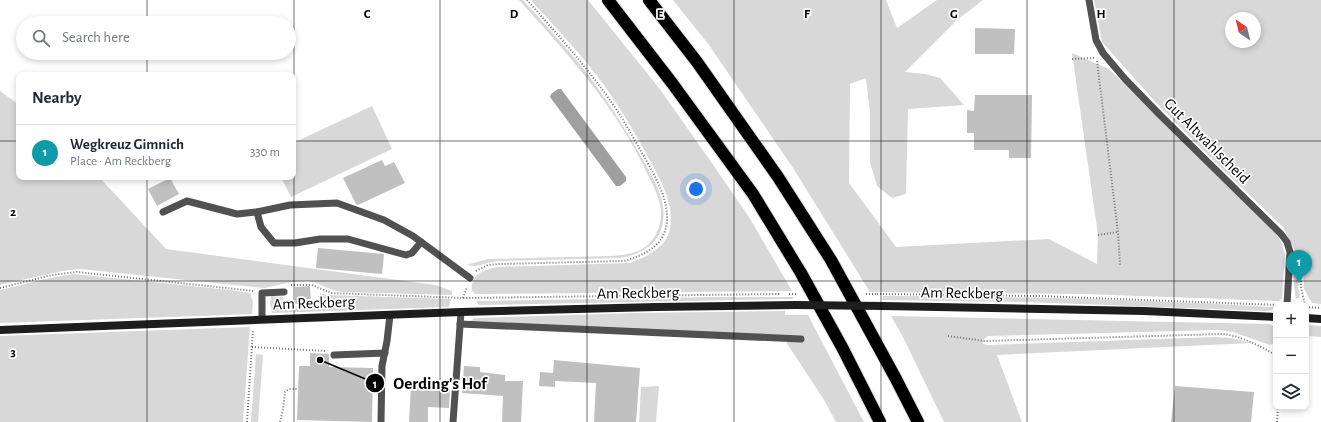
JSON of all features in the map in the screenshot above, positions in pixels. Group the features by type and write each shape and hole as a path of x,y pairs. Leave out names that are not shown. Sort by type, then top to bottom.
{"highway":[{"path":"608,0 663,70 753,194 801,273 843,348 880,422"},
{"path":"649,0 697,62 786,190 831,260 896,378 918,422"}],"street":[{"name":"Am Reckberg","path":"0,330 461,312 796,305 1144,311 1273,317"},
{"path":"1309,318 1321,320"}],"lane":[{"name":"Gut Altwahlscheid","path":"1090,0 1096,40 1103,53 1159,114 1281,234 1287,242 1290,252 1287,302"},
{"path":"163,212 187,200 237,214 290,206 337,203 384,220 413,236 470,278"},
{"path":"257,212 262,227 274,243 295,243 320,239 348,239 406,255 412,253 421,242"},
{"path":"258,319 262,293 284,292"},
{"path":"454,422 461,312"},
{"path":"381,422 382,366 390,315"},
{"path":"460,324 801,339"},
{"path":"334,355 385,353"}],"path":[{"path":"463,298 470,278 476,270 488,265 624,261 639,257 658,244 667,221 664,199 659,186 645,158 614,106 582,64 527,0"},
{"path":"1072,59 1097,58 1118,232 1120,265"},
{"path":"1098,235 1118,232"},
{"path":"1290,252 1300,260 1300,287 1304,302"},
{"path":"0,288 52,275 77,272 248,290"},
{"path":"289,285 312,284 331,293 463,298 782,294"},
{"path":"877,294 1037,296 1273,305"},
{"path":"1309,306 1321,308"},
{"path":"247,422 252,347 258,319"},
{"path":"948,336 985,341 1222,334 1234,336 1251,342 1273,353"},
{"path":"252,347 315,351"},
{"path":"280,422 285,392 289,389 298,389"},
{"path":"1277,422 1278,410"}],"shaded area":[{"path":"519,0 523,0 567,49 592,80 638,151 656,185 663,206 662,226 659,235 654,242 640,252 620,258 496,261 476,266 466,265 488,259 612,256 627,254 647,246 657,233 660,222 661,211 659,201 652,182 621,126 590,82 573,61"},
{"path":"531,0 588,0 659,88 709,159 749,217 792,291 475,294 473,292 472,287 475,277 481,272 497,267 630,263 649,255 660,247 668,236 670,229 670,210 665,190 652,163 627,120 596,74"},
{"path":"673,0 886,0 897,28 937,0 983,0 957,20 905,72 925,74 940,78 964,105 908,109 906,194 892,198 877,186 870,162 870,113 866,78 850,84 849,183 896,247 1049,239 1097,264 1098,235 1072,53 1109,69 1275,233 1282,243 1285,255 1282,298 1279,301 1083,294 870,292 793,168 709,45"},
{"path":"1094,0 1321,0 1321,304 1312,303 1304,289 1303,260 1294,249 1283,227 1161,108 1102,42"},
{"path":"558,89 561,89 626,177 626,181 620,186 616,186 550,97 551,94"},
{"path":"0,91 16,103 16,180 102,180 166,249 435,285 452,291 452,295 342,292 308,281 292,282 264,288 80,269 62,271 0,285"},
{"path":"372,106 392,149 291,197 282,180 296,180 296,142"},
{"path":"1295,260 1298,261 1298,288 1300,295 1299,298 1296,299 1293,274"},
{"path":"74,274 250,293 253,302 252,314 0,323 0,290"},
{"path":"320,293 328,295 451,299 449,307 272,313 270,303 271,296 283,297 284,308 320,306"},
{"path":"883,296 1078,299 1176,302 1273,307 1273,308 1267,311 1026,302 882,300"},
{"path":"794,297 792,299 479,305 476,301"},
{"path":"785,311 785,315 808,315 864,422 836,422 824,400 786,342 804,342 803,336 470,322 474,318 636,313"},
{"path":"891,316 1269,324 1273,326 1273,344 1270,345 1233,332 1219,330 988,336 984,339 983,344 1215,337 1231,338 1251,343 997,355 1022,422 944,422 903,337"},
{"path":"1309,325 1321,326 1321,337 1309,336"},
{"path":"250,327 243,422 0,422 0,336"},
{"path":"256,354 263,355 258,422 251,422"},
{"path":"659,386 656,422 639,422 641,387"}],"building":[{"path":"975,28 1015,29 1014,54 975,54"},
{"path":"975,95 1032,95 1031,158 1009,158 1009,150 974,150 974,133 967,133 967,110 974,111"},
{"path":"382,160 385,166 394,162 405,183 358,205 356,204 343,178"},
{"path":"166,180 171,180 179,194 157,206 148,189"},
{"path":"318,248 384,254 382,274 316,268"},
{"path":"310,286 311,304 295,304 295,287"},
{"path":"310,353 329,354 329,367 373,368 372,422 297,420 299,366 310,366"},
{"path":"554,360 640,368 636,422 594,422 596,383 555,381 555,387 539,386 540,372 553,373"},
{"path":"464,366 480,367 480,372 505,375 505,381 523,381 521,422 502,422 503,396 462,393"},
{"path":"411,385 450,388 449,408 428,407 428,422 409,422"},
{"path":"1175,386 1254,392 1251,422 1171,422"}],"place":[{"name":"Wegkreuz Gimnich","path":"1299,283"},
{"name":"Oerding's Hof","path":"320,360"}]}
